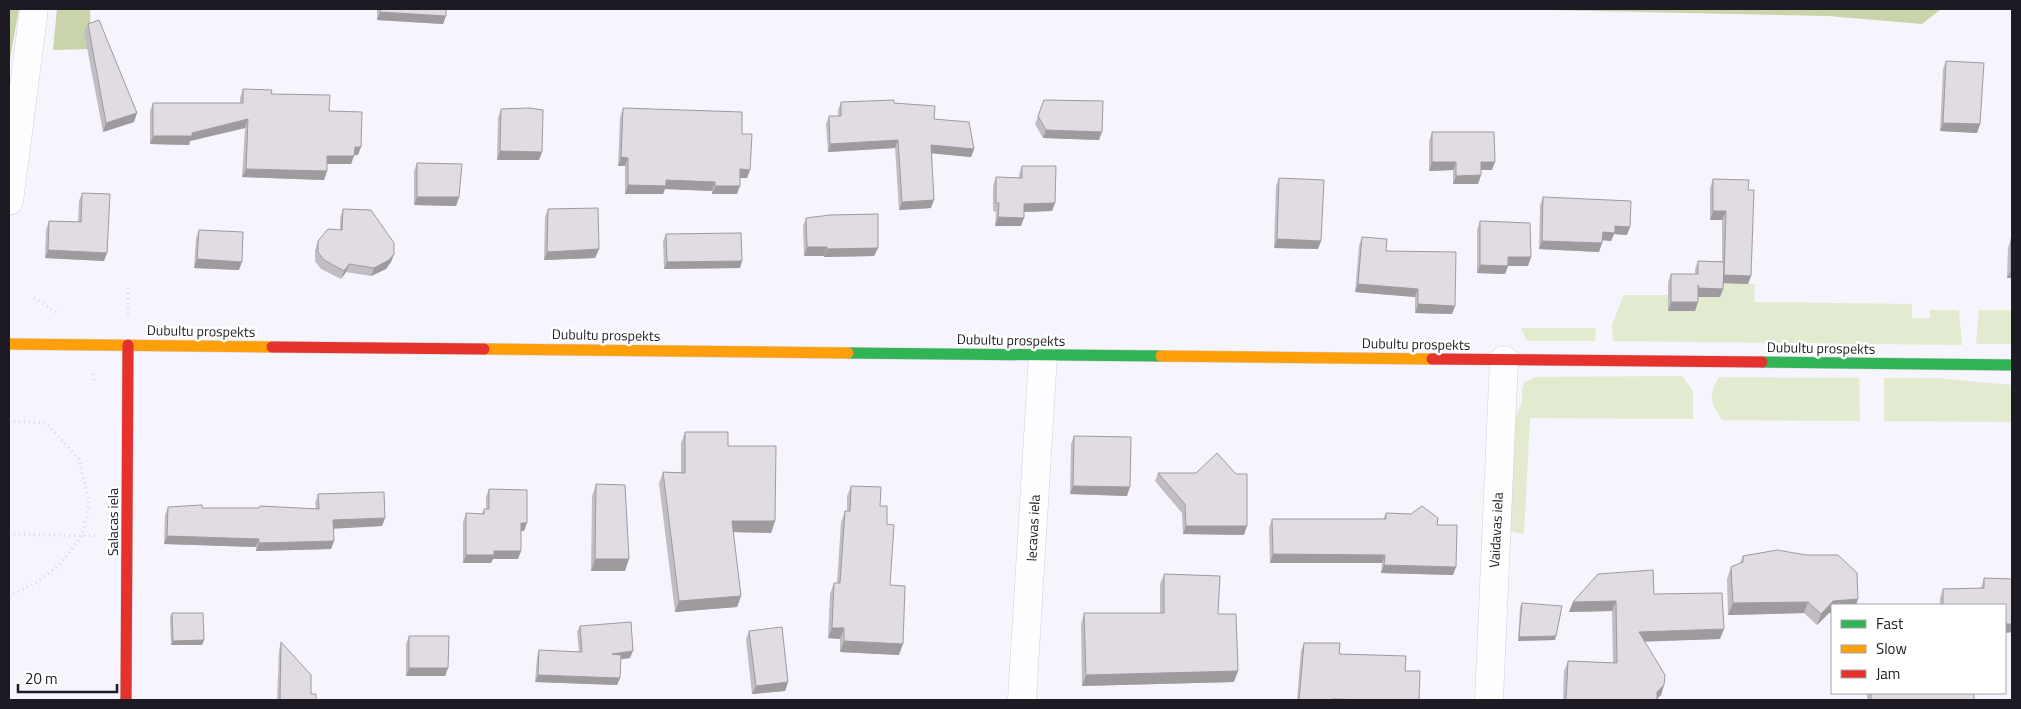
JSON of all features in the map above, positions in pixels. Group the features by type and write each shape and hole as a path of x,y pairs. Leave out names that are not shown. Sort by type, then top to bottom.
{"main road":[{"name":"Dubultu prospekts","path":"9,344 2012,365"},
{"name":"Salacas iela","path":"126,700 128,345"}],"street":[{"path":"9,201 34,9"},
{"name":"Iecavas iela","path":"1022,700 1043,355"},
{"name":"Vaidavas iela","path":"1488,700 1504,360"}],"path":[{"path":"9,421 46,423 78,459 89,504 82,536 58,566 34,584 9,596"},
{"path":"9,534 128,537"}],"green space":[{"path":"9,9 19,9 9,65"},
{"path":"57,9 90,9 91,49 53,50"},
{"path":"1499,9 1941,9 1922,24 1828,16"},
{"path":"1721,283 1755,284 1754,302 1912,304 1912,318 1930,318 1930,310 1959,310 1962,345 1613,341 1612,325 1624,295 1668,295 1668,311 1694,311 1695,297"},
{"path":"1979,310 2012,310 2012,344 1976,344"},
{"path":"1521,328 1596,328 1595,341 1527,341"},
{"path":"1682,376 1693,391 1693,419 1530,418 1524,534 1508,531 1512,426 1522,403 1524,383 1535,377"},
{"path":"1719,377 1859,378 1860,421 1722,420 1712,399 1713,390"},
{"path":"1884,378 1936,378 2012,385 2012,422 1884,421"}],"building":[{"path":"380,9 446,9 446,16 380,12"},
{"path":"99,20 137,113 106,123 88,24"},
{"path":"1946,61 1984,63 1980,124 1943,123"},
{"path":"243,89 272,90 271,94 330,95 329,111 362,112 361,147 355,147 354,156 327,156 327,171 246,169 248,119 192,133 192,136 153,136 153,103 243,103"},
{"path":"894,100 894,103 935,106 934,119 969,122 974,149 931,145 934,200 902,202 898,140 830,144 829,116 841,116 841,102"},
{"path":"1044,100 1103,101 1102,132 1046,130 1038,116"},
{"path":"529,108 543,110 542,152 500,151 501,109"},
{"path":"623,108 742,112 742,134 752,134 750,170 740,169 740,186 715,186 715,182 666,180 666,186 628,185 628,158 621,157"},
{"path":"1432,132 1494,132 1495,162 1481,162 1481,175 1456,176 1456,162 1432,162"},
{"path":"417,163 462,164 459,197 417,197"},
{"path":"1022,166 1056,166 1055,203 1024,204 1024,218 998,217 999,203 996,203 996,177 1022,178"},
{"path":"1279,178 1324,180 1321,241 1277,239"},
{"path":"1713,179 1749,180 1748,190 1754,190 1751,276 1724,275 1726,211 1713,211"},
{"path":"82,193 110,194 107,253 48,250 49,221 81,222"},
{"path":"1543,197 1631,201 1630,227 1615,226 1615,233 1603,232 1602,243 1542,241"},
{"path":"598,208 599,249 547,252 548,209"},
{"path":"343,209 371,210 394,243 394,254 389,260 374,268 349,264 344,271 324,260 318,252 318,241 328,229 342,230"},
{"path":"878,214 878,248 827,249 827,247 807,247 806,218 830,215"},
{"path":"1480,221 1530,223 1531,257 1508,257 1508,266 1480,265"},
{"path":"199,230 243,232 242,262 197,259"},
{"path":"741,233 742,261 667,262 666,234"},
{"path":"1362,237 1387,239 1386,251 1456,252 1455,306 1418,304 1418,289 1358,284"},
{"path":"2012,239 2012,270 2011,270"},
{"path":"1698,261 1724,262 1723,289 1698,288 1698,302 1671,302 1671,274 1698,274"},
{"path":"685,432 728,432 728,446 776,446 775,521 732,521 741,596 679,601 663,472 685,473"},
{"path":"1074,436 1131,437 1130,487 1073,486"},
{"path":"1217,453 1236,474 1247,474 1247,526 1186,526 1185,504 1158,473 1196,473"},
{"path":"596,484 625,485 629,559 595,559"},
{"path":"851,486 881,487 880,506 887,506 887,524 894,525 890,585 905,586 903,644 844,641 844,628 832,628 834,583 840,583 845,511 850,511"},
{"path":"489,489 527,490 527,523 521,523 521,551 494,551 494,555 466,555 466,513 484,514 484,509 489,509"},
{"path":"384,492 385,518 333,520 334,541 259,543 259,539 167,536 168,507 202,505 202,508 259,508 260,506 319,509 318,494"},
{"path":"1422,506 1438,518 1437,525 1457,525 1456,567 1384,565 1385,555 1273,554 1272,519 1386,519 1386,513 1411,514"},
{"path":"1777,550 1806,555 1838,555 1857,573 1858,599 1833,601 1821,614 1808,602 1733,603 1731,567 1743,562 1743,556"},
{"path":"1653,570 1654,594 1722,593 1724,629 1639,632 1665,675 1664,685 1657,692 1657,700 1566,700 1568,661 1617,663 1616,601 1573,602 1598,574"},
{"path":"1164,574 1220,576 1218,614 1236,614 1238,671 1086,675 1084,613 1164,613"},
{"path":"1984,578 2012,579 2012,624 2006,624 2006,604 1943,604 1943,589 1984,588"},
{"path":"1522,603 1562,606 1556,636 1519,637"},
{"path":"172,613 203,613 204,640 173,641"},
{"path":"631,622 633,651 612,654 621,655 620,678 538,675 539,650 582,652 580,626"},
{"path":"782,627 788,682 756,686 749,631"},
{"path":"409,636 449,636 448,668 409,668"},
{"path":"281,642 311,675 311,694 316,694 316,700 280,700"},
{"path":"1304,643 1340,643 1339,654 1406,656 1405,671 1420,671 1419,700 1299,700"},
{"path":"1871,694 1974,694 1974,700 1871,700"}],"traffic: fast":[{"path":"848,353 1161,356"},
{"path":"1762,362 2012,365"}],"traffic: slow":[{"path":"9,344 272,347"},
{"path":"484,349 848,353"},
{"path":"1161,356 1432,359"}],"traffic: jam":[{"path":"126,700 128,345"},
{"path":"272,347 484,349"},
{"path":"1432,359 1762,362"}]}
